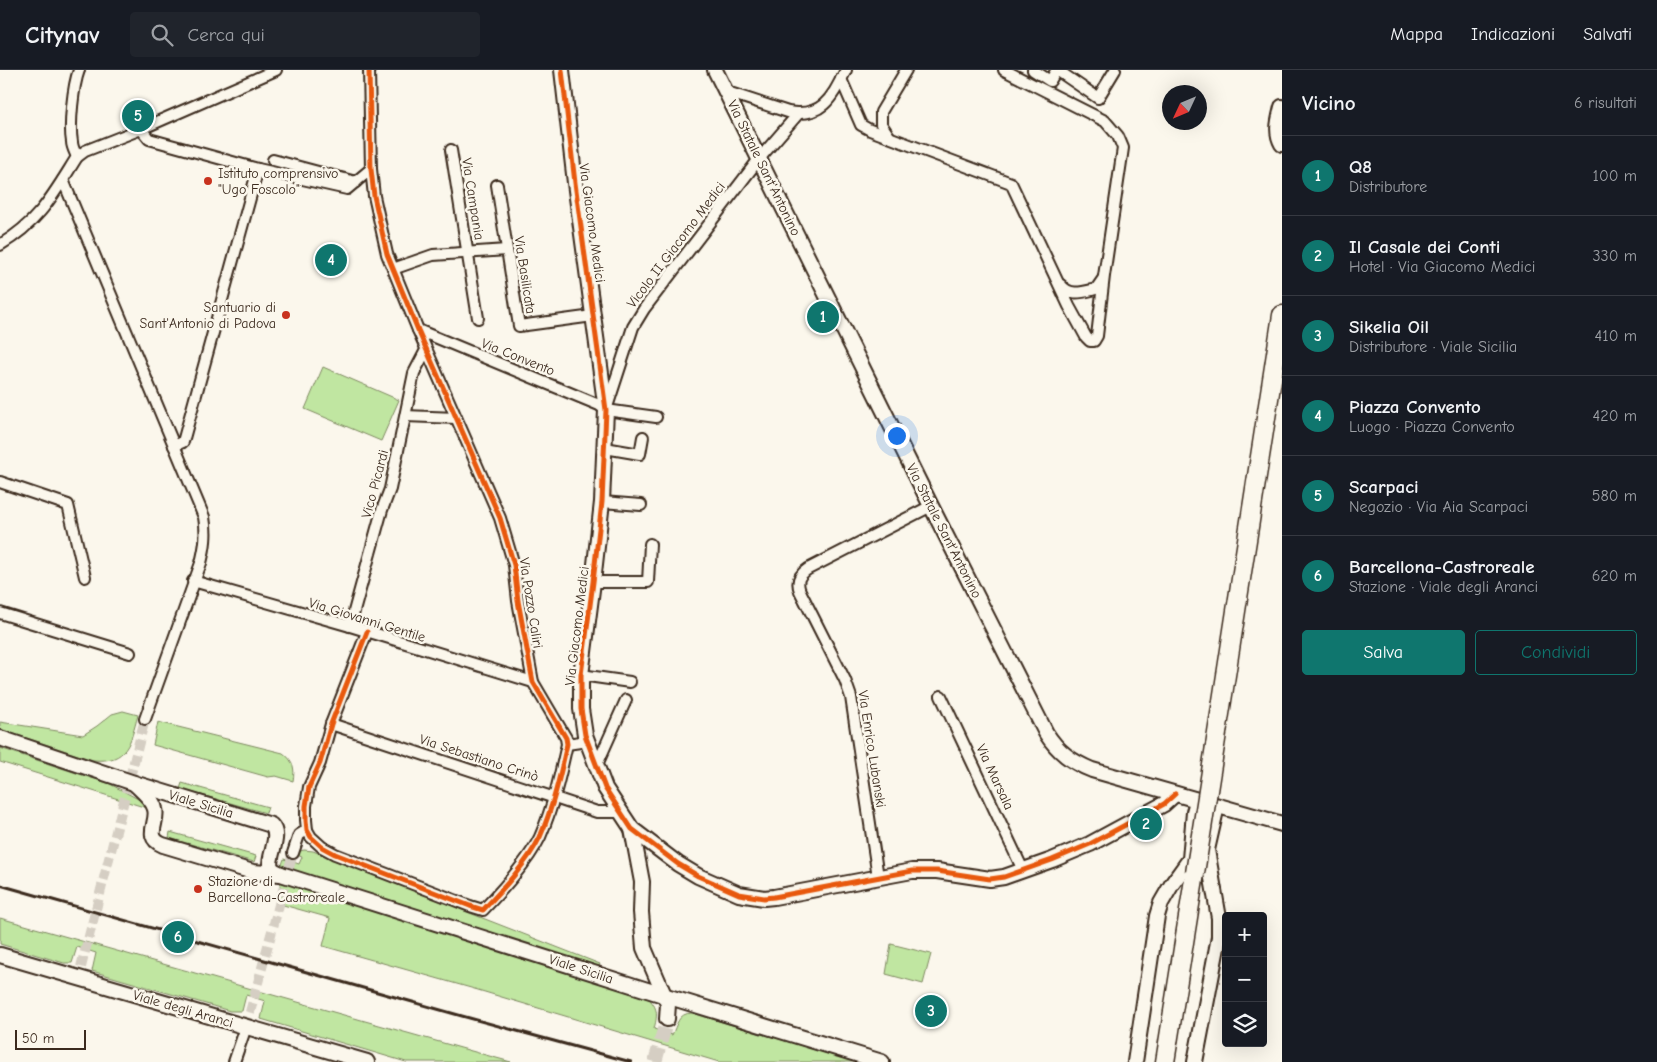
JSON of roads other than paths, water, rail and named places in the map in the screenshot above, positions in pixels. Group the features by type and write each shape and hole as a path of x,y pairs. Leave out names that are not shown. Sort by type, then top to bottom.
{"highway":[{"path":"1165,1062 1197,868 1282,315"}],"street":[{"path":"77,157 72,144 71,133 74,86 79,70"},
{"path":"0,245 39,215 77,157 96,145 141,129 276,70"},
{"name":"Via Pozzo Caliri","path":"369,70 371,169 376,212 393,269 505,532 514,565 518,602 533,682 564,734 567,744"},
{"name":"Via Giacomo Medici","path":"562,70 573,173 606,410 602,502 580,675 581,709 587,741 596,767 605,788 632,828 678,864 698,876 739,894 774,898 912,871 927,870 990,879 1004,877 1090,844 1178,795"},
{"name":"Via Statale Sant'Antonino","path":"716,70 931,506 1046,733 1055,746 1068,758 1081,766 1107,775 1282,824"},
{"path":"854,110 863,120 871,121 876,118 906,70"},
{"path":"844,74 854,110 861,124 870,130 1011,183 1068,306 1086,338 1094,341 1098,336 1104,276 1122,148 1118,136 1098,116 1004,70"},
{"path":"1033,70 1050,81 1056,70 1098,98 1115,70"},
{"path":"727,92 798,114 810,112 825,104 844,74"},
{"path":"1282,106 1278,130 1278,136 1282,144"},
{"path":"881,112 881,124 889,136"},
{"name":"Vicolo II Giacomo Medici","path":"606,410 633,327 644,309 759,159 798,114"},
{"path":"141,129 149,139 258,169 347,189 371,169"},
{"name":"Via Campania","path":"451,150 478,318"},
{"path":"273,160 356,182"},
{"path":"174,446 183,442 258,169"},
{"path":"63,180 204,517 205,547 146,719"},
{"name":"Via Basilicata","path":"498,185 519,326 593,316"},
{"name":"Via Campania","path":"393,269 433,254 507,250"},
{"path":"1057,281 1064,290 1073,293 1098,287 1104,276"},
{"path":"1091,290 1096,294 1101,306"},
{"path":"1068,306 1069,299 1073,293"},
{"name":"Via Convento","path":"418,330 599,405 606,410 656,417"},
{"name":"Vico Picardi","path":"350,626 382,510 390,489 414,373 426,350"},
{"path":"405,416 456,418"},
{"path":"605,448 640,454 643,437"},
{"path":"0,482 68,505 85,577"},
{"path":"602,502 641,505"},
{"name":"Via Enrico Lubanski","path":"878,877 852,697 800,591 798,581 800,576 808,569 931,506"},
{"path":"593,582 648,582 650,544"},
{"name":"Via Giovanni Gentile","path":"193,581 350,626 533,682"},
{"path":"0,613 130,654"},
{"path":"367,632 331,724 320,763 309,787 307,830 316,842 336,854 483,910 506,886 539,838 555,797 567,744 587,741"},
{"path":"580,675 630,682"},
{"name":"Via Marsala","path":"941,696 1023,870"},
{"path":"596,767 626,700"},
{"name":"Via Sebastiano Crinò","path":"331,724 597,812 620,812"},
{"name":"Viale Sicilia","path":"0,738 134,783 271,825 275,834 269,862 273,870 281,874 882,1062"},
{"name":"Viale Sicilia","path":"134,783 154,806 156,814 152,832 159,843 257,872 281,874"},
{"path":"1178,795 1194,817"},
{"path":"1195,1062 1219,937 1219,918 1192,853 1196,805 1202,802"},
{"path":"1135,1062 1157,916 1161,903 1172,884 1197,868 1207,850 1217,806"},
{"path":"632,828 642,882 641,912 644,948 668,1004 667,1019"},
{"path":"293,853 299,835 307,830"},
{"path":"257,872 266,868 269,862"},
{"name":"Viale degli Aranci","path":"0,955 80,973 246,1027 367,1062"},
{"path":"234,1062 246,1027"}],"tunnel":[{"path":"81,967 145,719"},
{"path":"246,1027 293,853"},
{"path":"655,1062 667,1019"}],"railway":[{"path":"0,885 631,1062"}],"place":[{"name":"Scarpaci","path":"138,116"},
{"name":"Istituto comprensivo \"Ugo Foscolo\"","path":"208,181"},
{"name":"Piazza Convento","path":"331,260"},
{"name":"Santuario di Sant'Antonio di Padova","path":"286,315"},
{"name":"Q8","path":"823,317"},
{"name":"Il Casale dei Conti","path":"1146,824"},
{"name":"Stazione di Barcellona-Castroreale","path":"198,889"},
{"name":"Barcellona-Castroreale","path":"178,937"},
{"name":"Sikelia Oil","path":"931,1011"}]}
